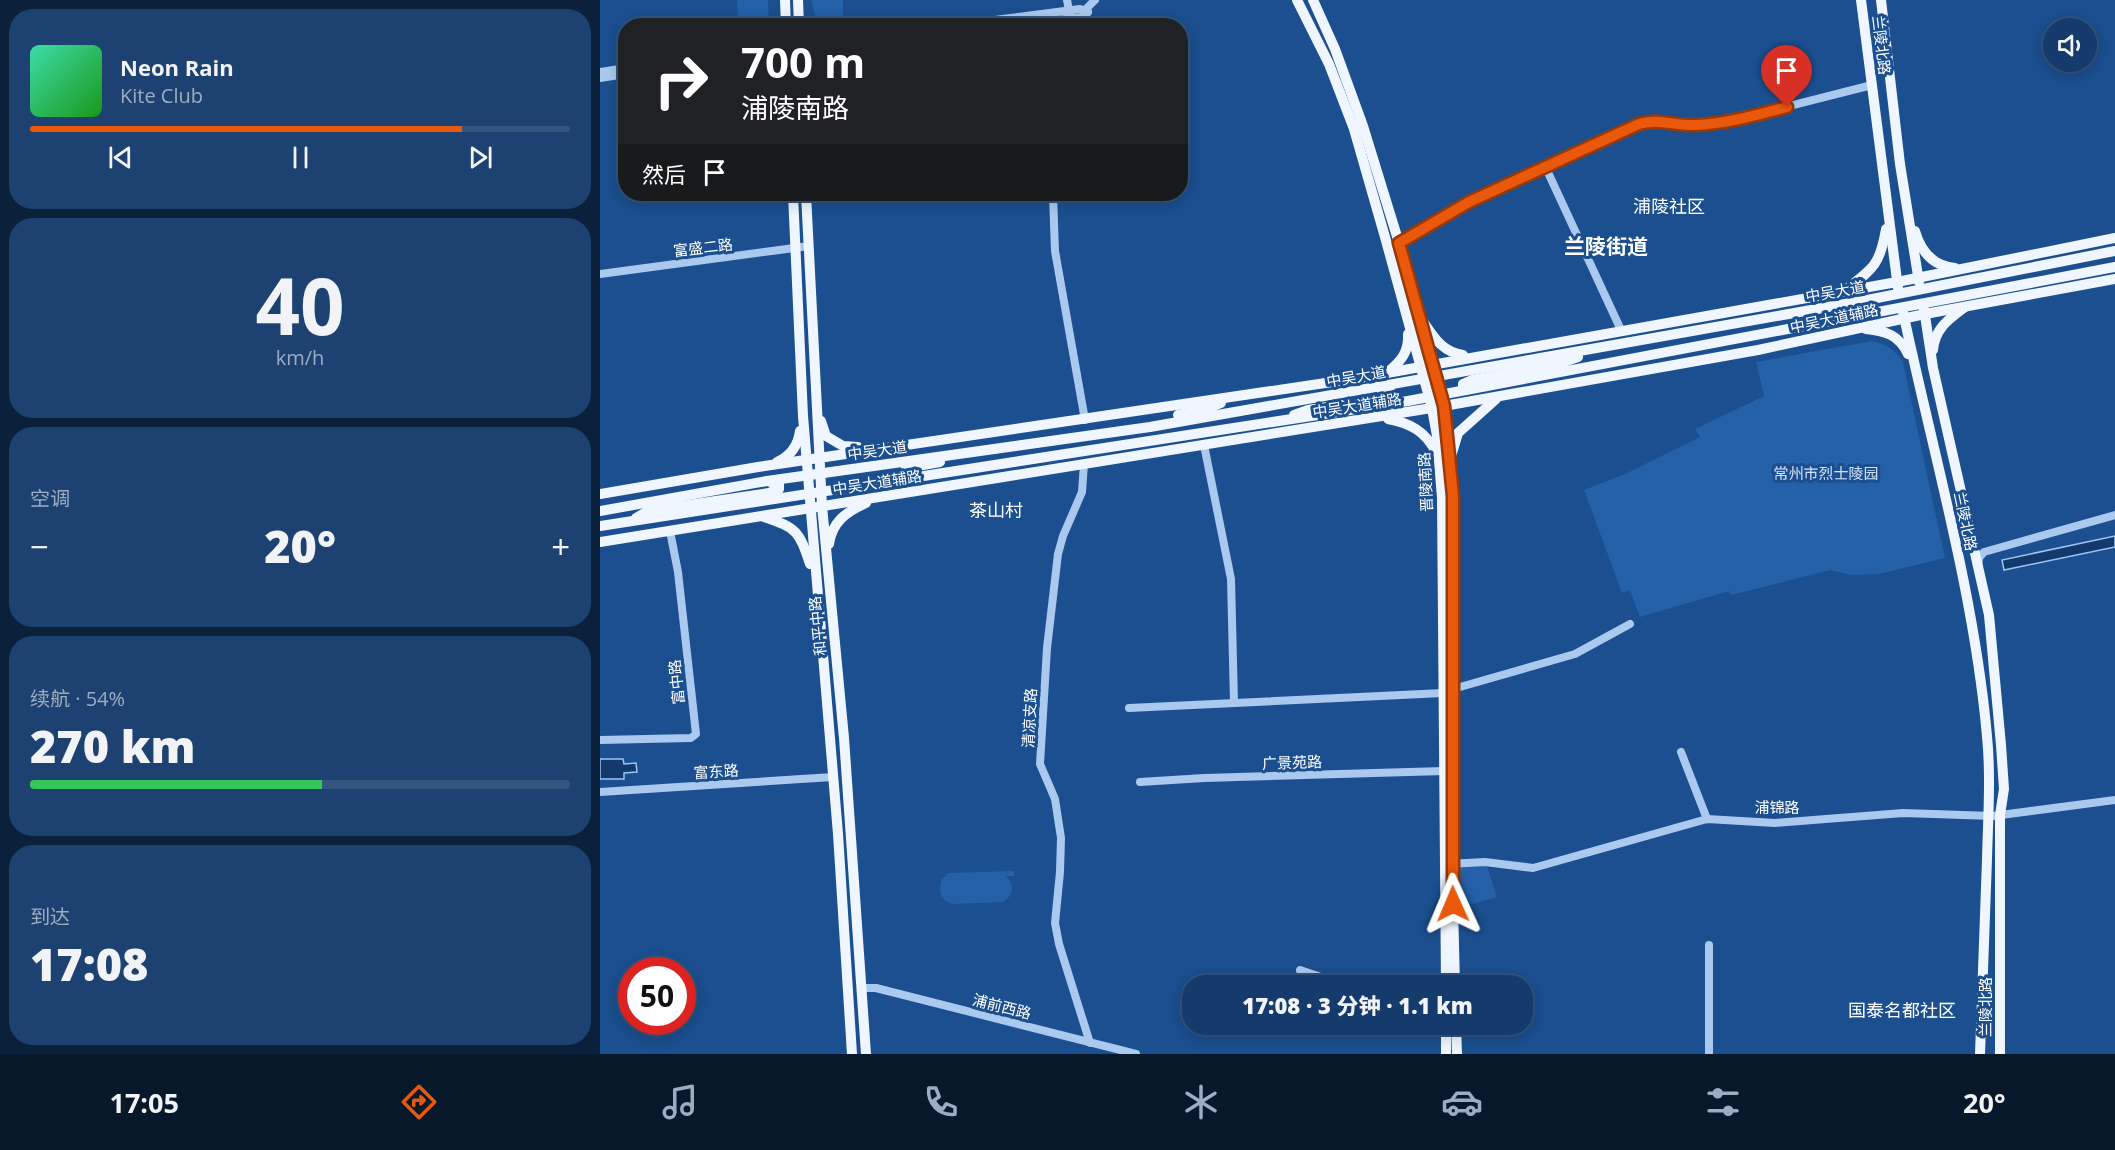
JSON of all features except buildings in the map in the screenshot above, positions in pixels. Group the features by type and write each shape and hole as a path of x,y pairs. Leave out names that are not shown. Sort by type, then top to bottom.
{"main road":[{"path":"785,0 786,18"},
{"path":"798,0 799,18"},
{"name":"晋陵南路","path":"1297,0 1329,64 1354,129 1413,316 1433,364 1442,400 1451,459 1453,496 1444,771 1454,975"},
{"name":"晋陵南路","path":"1313,0 1335,49 1363,126 1399,243 1420,366 1430,403 1439,458 1448,691 1449,864 1446,975"},
{"name":"兰陵北路","path":"1861,0 1899,294 1916,374 1936,447 1979,667 1994,816 2000,1054"},
{"name":"兰陵北路","path":"1881,0 1911,244 1921,290 1933,368 1989,615 2000,723 2004,789 1994,816 1980,1054"},
{"name":"和平中路","path":"793,201 807,475 833,777 852,1054"},
{"name":"和平中路","path":"806,201 826,565 844,738 866,1054"},
{"path":"1908,205 1918,242 1926,254 1946,267 1962,268"},
{"path":"1782,315 1827,301 1842,292 1876,263 1882,253 1888,217"},
{"name":"中吴大道辅路","path":"600,494 783,463 1338,381 1897,282 2115,238"},
{"path":"1994,275 2041,261 2075,246"},
{"name":"中吴大道","path":"600,513 616,508 767,481 1150,427 1862,301 2115,250"},
{"path":"1964,281 1950,288 1951,293 1966,301 2028,290 2057,279 2115,267"},
{"path":"1924,309 2115,279"},
{"path":"1862,301 1871,305 1872,310 1865,315"},
{"path":"1933,368 1935,339 1940,327 1966,301"},
{"name":"中吴大道","path":"1442,400 1469,389 1558,372 1865,315 1903,313 1924,309"},
{"name":"中吴大道辅路","path":"600,542 1204,445 1272,428 1378,417 1442,400 1500,396 1758,350 1857,328 1903,313"},
{"path":"1413,316 1438,344 1450,353 1475,356"},
{"path":"1387,372 1402,360 1408,344 1413,316"},
{"path":"1647,326 1675,330 1701,326 1718,327"},
{"path":"1758,350 1807,326"},
{"path":"1857,328 1894,335 1904,344 1916,374"},
{"path":"1516,363 1526,357 1561,351 1592,335"},
{"path":"1469,389 1463,387 1463,384 1558,364 1604,347"},
{"path":"1630,359 1658,362 1694,356 1709,359"},
{"path":"1451,459 1458,434 1485,406 1515,389 1542,383 1558,372"},
{"path":"1338,381 1396,384"},
{"path":"1272,428 1308,410 1381,399 1390,394 1390,390 1377,387"},
{"path":"816,392 826,436 843,446 882,448"},
{"path":"1150,427 1170,416 1207,409 1235,397"},
{"path":"604,527 1086,450 1272,428 1312,417 1430,403"},
{"path":"758,467 780,461 791,452 798,442 803,416"},
{"path":"1378,417 1407,422 1418,429 1431,442 1439,458"},
{"path":"1086,450 1078,448 1078,445 1085,441 1145,433 1178,422"},
{"path":"929,442 974,452"},
{"path":"932,475 979,462 1038,453 1044,448 1044,445 1034,443"},
{"path":"1120,445 1178,444 1191,447"},
{"path":"875,484 862,481 862,476 867,473 927,466 996,449"},
{"path":"739,486 783,463"},
{"path":"826,565 830,534 845,512 881,497 895,488 931,482 966,470"},
{"path":"628,522 648,512 769,493 779,489 779,485 767,481"},
{"path":"600,504 610,502 634,505"},
{"path":"676,515 720,523"},
{"path":"761,516 790,525 802,540 815,581"},
{"path":"1446,1035 1446,1054"},
{"path":"1456,1035 1457,1054"}],"street":[{"path":"1067,0 1071,18 1088,12 1085,10 1095,0"},
{"path":"600,72 618,69"},
{"path":"600,78 618,75"},
{"path":"1399,243 1469,202 1545,166 1650,121 1691,125 1722,123 1872,85"},
{"path":"1545,166 1621,330"},
{"path":"1053,201 1054,251 1085,420"},
{"name":"富盛二路","path":"600,274 809,246"},
{"path":"1204,445 1231,579 1234,703"},
{"name":"清凉支路","path":"1084,464 1083,492 1063,536 1058,554 1047,648 1040,764 1055,799 1061,838 1055,923 1059,944 1090,1043"},
{"path":"1978,570 1980,558 1984,552 2115,515"},
{"name":"富中路","path":"600,740 691,738 696,734 678,572 670,531"},
{"path":"1972,541 1984,552"},
{"path":"1129,708 1448,691 1575,654 1630,624"},
{"path":"1680,752 1707,819"},
{"name":"广景苑路","path":"1140,782 1444,771"},
{"name":"富东路","path":"600,792 833,777"},
{"name":"浦锦路","path":"1449,864 1485,862 1533,868 1707,819 1775,823 1903,813 1994,816 2115,800"},
{"path":"1709,945 1709,1054"},
{"path":"1300,970 1315,975"},
{"name":"浦前西路","path":"862,988 876,988 1136,1054"}],"green space":[{"path":"737,0 768,0 769,18 738,18"},
{"path":"812,0 843,0 843,18 817,18"},
{"name":"常州市烈士陵园","path":"1872,341 1889,348 1903,362 1945,558 1879,574 1851,575 1830,570 1731,595 1729,591 1640,617 1630,590 1622,593 1584,490 1625,474 1700,437 1695,429 1764,396 1756,362"},
{"path":"1465,865 1487,866 1497,897 1458,908 1456,875 1459,868"},
{"path":"1014,871 1014,876 1006,876 1011,883 1012,890 1003,902 953,904 945,900 941,894 942,879 948,873"}],"shaded area":[{"path":"2115,536 2115,547 2004,570 2002,560"},
{"path":"600,759 623,759 624,764 636,763 637,772 624,773 624,779 600,779"}],"district":[{"name":"浦陵社区","path":"1669,206"},
{"name":"兰陵街道","path":"1606,246"},
{"name":"茶山村","path":"996,510"},
{"name":"国泰名都社区","path":"1902,1010"}],"route":[{"path":"1453,904 1453,496 1451,459 1444,406 1399,243 1469,202 1639,124 1650,121 1668,121 1681,125 1722,123 1787,107"}]}
